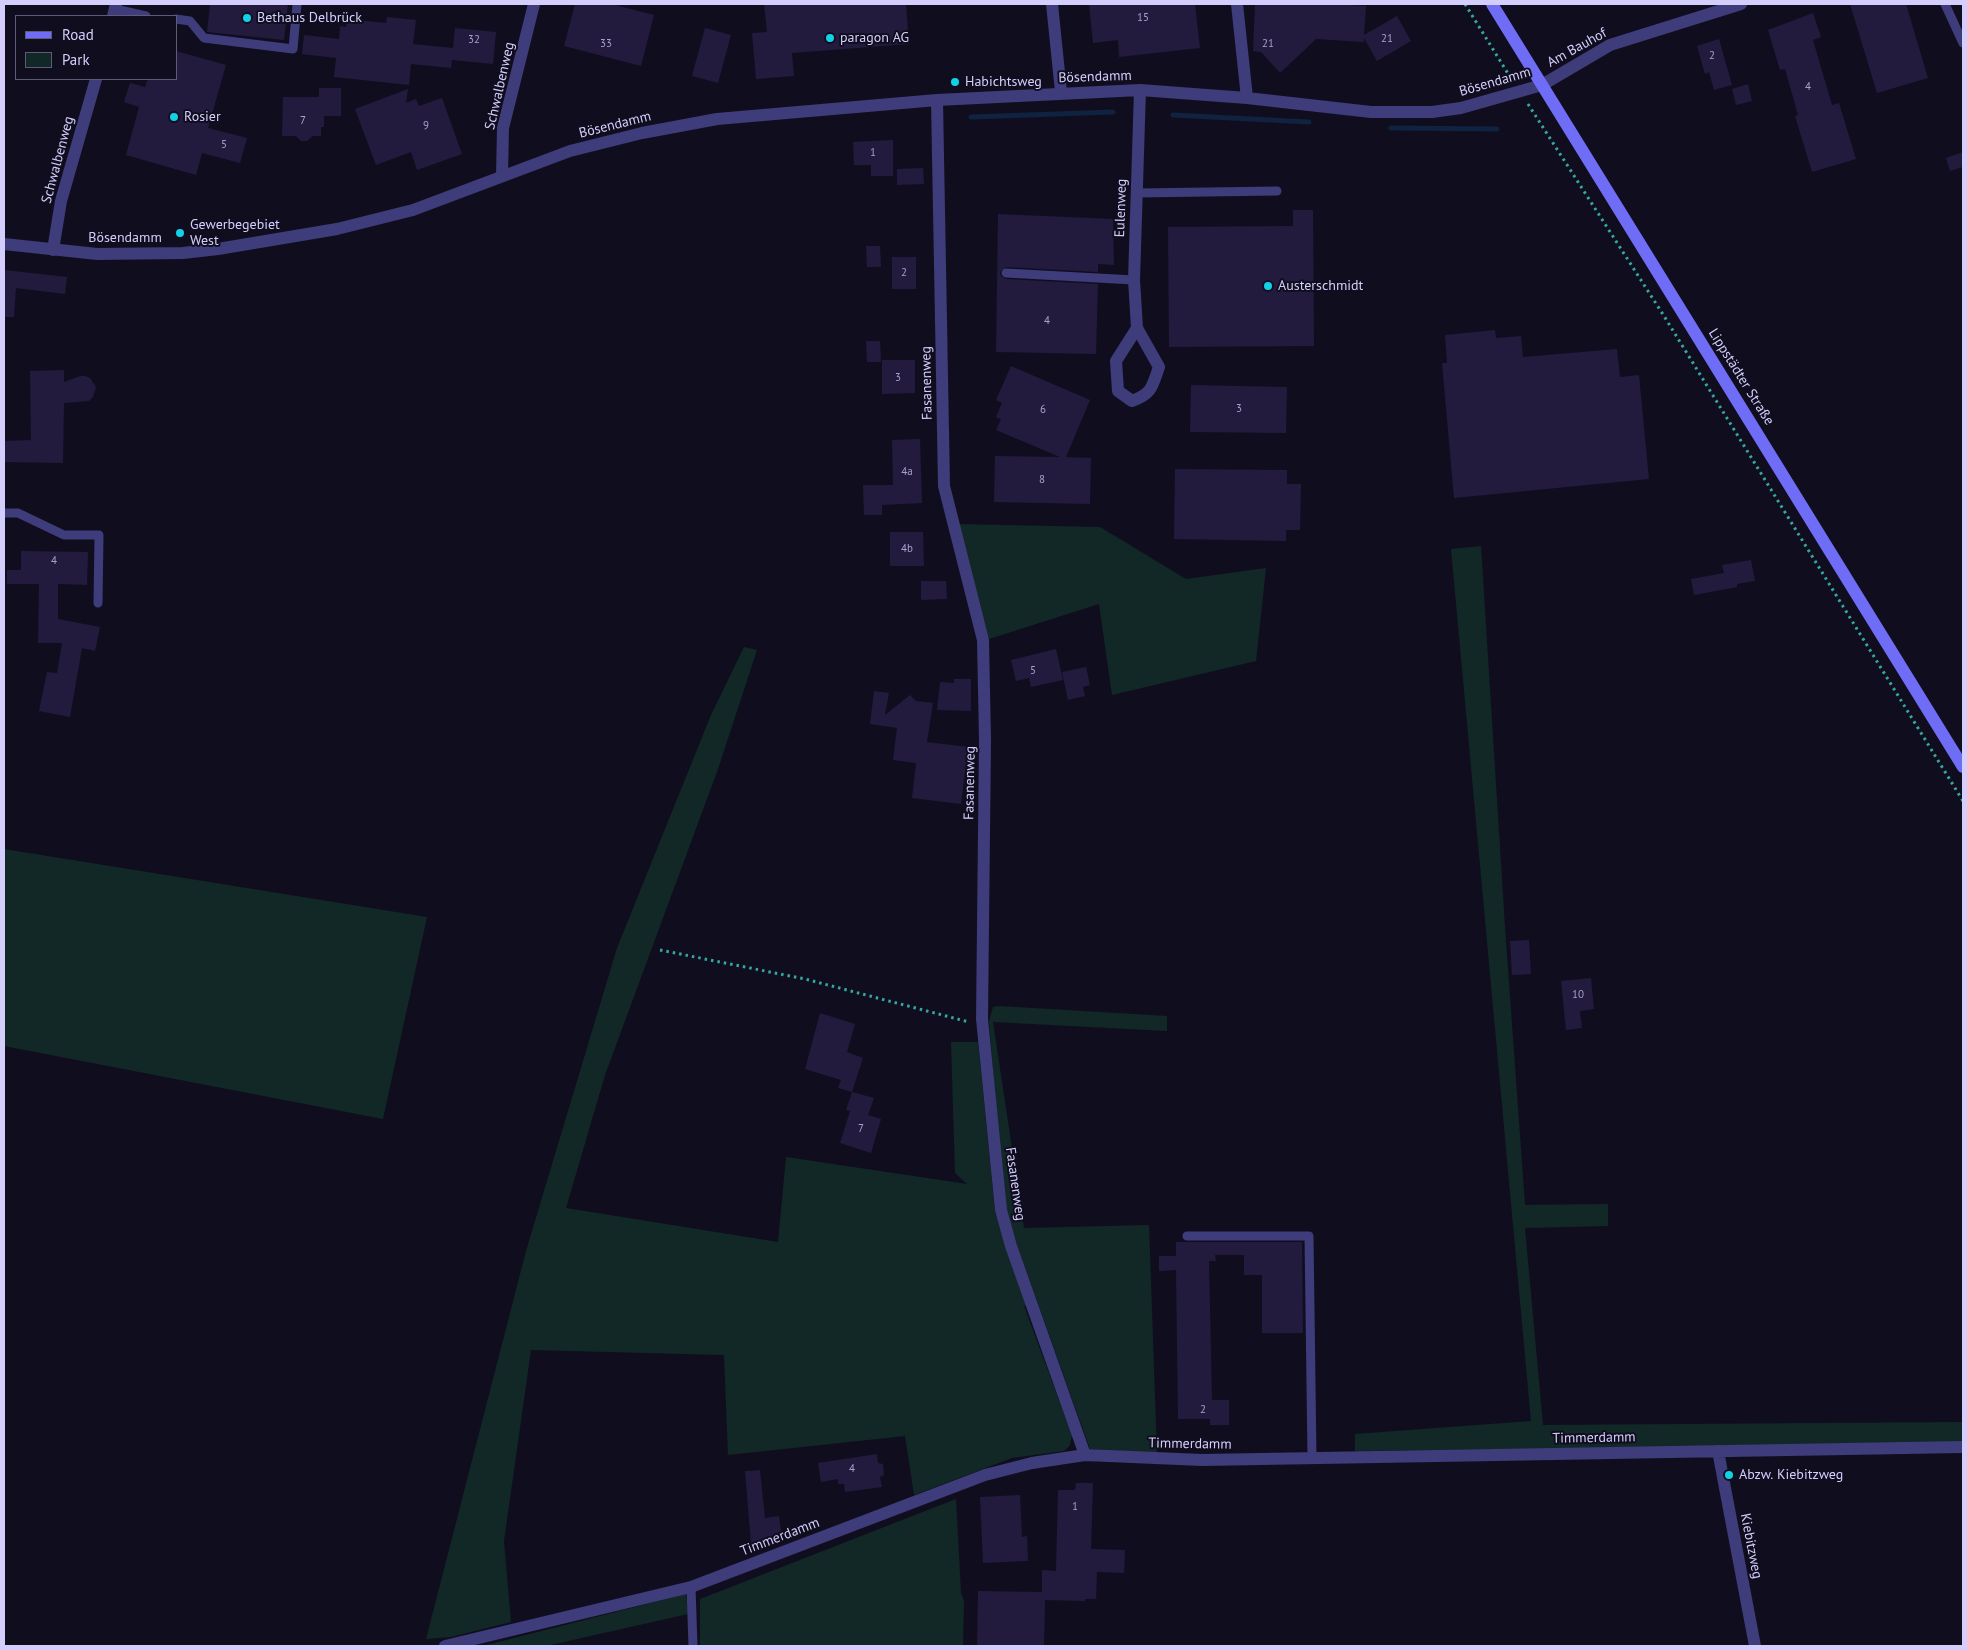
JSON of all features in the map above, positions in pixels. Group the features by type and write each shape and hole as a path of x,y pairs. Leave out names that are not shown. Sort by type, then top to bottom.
{"main road":[{"name":"Lippstädter Straße","path":"1492,4 1963,767"}],"street":[{"name":"Schwalbenweg","path":"502,176 503,128 534,4"},
{"path":"1052,4 1061,92"},
{"path":"1237,4 1247,98"},
{"name":"Am Bauhof","path":"1542,84 1610,45 1741,4"},
{"name":"Schwalbenweg","path":"53,250 61,201 96,80"},
{"name":"Bösendamm","path":"4,244 97,254 183,253 218,250 337,229 404,212 579,149 642,133 717,119 937,100 1061,92 1140,90 1247,98 1371,112 1432,112 1461,108 1542,84"},
{"name":"Eulenweg","path":"1137,328 1116,361 1118,391 1132,401 1146,396 1151,389 1159,367 1137,328 1134,280 1140,90"},
{"name":"Fasanenweg","path":"937,100 944,486 984,640 985,740 982,1023 1001,1210 1011,1246 1086,1455"},
{"name":"Timmerdamm","path":"445,1646 691,1587 985,1475 1032,1463 1086,1455 1202,1460 1963,1447"},
{"name":"Kiebitzweg","path":"1718,1451 1755,1646"}],"lane":[{"path":"178,19 190,21 204,38 293,49 297,4"},
{"path":"1945,4 1963,43"},
{"path":"115,10 141,15"},
{"path":"1137,192 1277,191"},
{"path":"1006,273 1134,280"},
{"path":"4,513 18,513 64,535 99,535 98,603"},
{"path":"1187,1236 1309,1236 1312,1458"},
{"path":"691,1587 692,1646"}],"path":[{"path":"1465,4 1664,316 1963,801"},
{"path":"660,950 805,979 973,1023 982,1023"}],"green space":[{"path":"957,524 1100,527 1186,579 1266,568 1256,661 1112,695 1099,604 989,639"},
{"path":"1481,546 1525,1205 1608,1204 1608,1226 1525,1228 1543,1425 1963,1422 1963,1444 1355,1451 1355,1434 1531,1421 1451,549"},
{"path":"744,647 757,650 718,769 605,1075 566,1208 778,1242 786,1157 967,1184 955,1173 951,1042 978,1042 995,1212 1027,1305 1024,1306 1072,1435 1070,1445 1064,1451 1012,1458 914,1495 905,1436 728,1455 724,1355 531,1350 504,1541 511,1622 451,1637 426,1639 526,1251 617,948 711,715"},
{"path":"4,849 427,917 383,1119 4,1046"},
{"path":"993,1007 1167,1016 1167,1031 993,1022 1024,1228 1149,1225 1157,1453 1090,1449 1004,1209 989,1021"},
{"path":"956,1499 961,1593 964,1601 963,1646 700,1646 700,1599"},
{"path":"686,1594 688,1614 546,1646 483,1646"}],"building":[{"name":"Bethaus Delbrück","path":"210,4 288,4 284,40 207,32"},
{"path":"575,4 611,4 654,15 641,66 564,46"},
{"name":"paragon AG","path":"764,4 906,4 909,44 792,53 794,76 756,79 752,33 767,32"},
{"path":"1089,4 1195,4 1200,48 1119,57 1118,40 1093,43"},
{"path":"1255,4 1366,6 1364,35 1397,16 1411,41 1377,61 1364,38 1364,42 1316,39 1280,73 1261,52 1253,51"},
{"path":"1850,4 1906,4 1928,78 1877,93"},
{"path":"1813,13 1821,37 1813,40 1832,105 1839,103 1856,159 1812,172 1795,116 1798,115 1785,69 1780,70 1768,30"},
{"path":"387,17 416,20 413,44 453,48 455,28 496,32 493,64 452,60 451,68 411,64 409,85 334,77 336,58 302,54 304,35 339,39 340,26 346,27 347,19 386,23"},
{"path":"705,28 731,35 718,83 692,76"},
{"path":"1719,39 1732,85 1714,90 1709,72 1705,74 1697,46"},
{"name":"Rosier","path":"178,52 226,65 208,128 247,138 240,163 202,153 196,175 126,155 139,107 124,102 130,83 145,87 148,80 178,80"},
{"path":"1748,84 1752,101 1736,105 1732,89"},
{"path":"319,88 341,88 341,116 324,116 324,127 321,127 321,136 313,136 307,141 301,141 296,136 282,136 283,97 319,97"},
{"path":"408,89 406,103 416,99 419,106 442,98 462,154 417,170 411,152 376,165 355,109"},
{"path":"893,140 893,176 871,176 871,165 854,165 853,142"},
{"path":"1963,152 1963,167 1950,171 1946,158"},
{"path":"923,168 924,184 897,185 897,169"},
{"name":"Austerschmidt","path":"1293,210 1313,210 1314,346 1169,347 1168,227 1293,226"},
{"path":"998,214 1113,219 1114,265 1098,264 1098,272 1006,267 1000,272 1001,276 1006,279 1098,284 1096,354 996,352"},
{"path":"866,246 880,246 881,267 867,267"},
{"path":"892,257 916,257 916,289 892,289"},
{"path":"4,270 67,277 65,294 16,288 14,317 4,317"},
{"path":"1495,330 1496,338 1521,336 1523,357 1617,349 1620,377 1639,375 1649,479 1454,498 1442,363 1447,363 1445,335"},
{"path":"866,341 880,341 881,362 867,362"},
{"path":"882,360 915,360 915,393 882,394"},
{"path":"1011,366 1090,400 1066,457 1091,458 1090,504 994,502 995,456 1060,457 996,430 1001,419 996,417 1002,403 996,400"},
{"path":"64,370 64,382 85,376 90,378 96,387 93,397 89,401 64,403 63,463 4,462 4,441 31,440 30,371"},
{"path":"1191,385 1287,387 1286,433 1190,432"},
{"path":"920,439 922,503 882,505 882,515 864,515 863,485 893,485 892,440"},
{"path":"1175,469 1287,470 1287,484 1301,484 1300,530 1286,530 1286,541 1174,539"},
{"path":"890,532 923,532 924,566 890,566"},
{"path":"21,551 88,552 87,585 58,584 58,619 100,627 95,651 82,648 70,717 39,711 47,672 57,673 62,643 38,643 39,584 7,584 7,570 21,570"},
{"path":"1751,560 1755,581 1737,584 1737,587 1694,595 1691,579 1724,573 1722,565"},
{"path":"921,581 946,581 947,599 921,600"},
{"path":"1056,649 1063,680 1031,687 1029,678 1016,681 1011,660"},
{"path":"1086,667 1090,685 1083,687 1085,696 1068,700 1062,672"},
{"path":"954,679 971,679 971,711 937,710 940,682 954,683"},
{"path":"874,691 889,693 885,715 910,695 916,701 933,703 927,742 968,747 961,804 912,798 916,763 893,760 897,728 870,724"},
{"path":"1529,940 1531,974 1512,975 1510,941"},
{"path":"1591,978 1594,1009 1580,1011 1582,1028 1566,1030 1561,981"},
{"path":"820,1013 855,1024 847,1052 863,1058 852,1092 838,1088 841,1080 805,1069"},
{"path":"852,1092 874,1098 868,1115 881,1119 871,1153 840,1143 850,1111 846,1110"},
{"path":"1176,1242 1302,1242 1303,1333 1262,1333 1262,1275 1244,1275 1244,1255 1215,1255 1216,1261 1209,1261 1212,1400 1229,1400 1229,1425 1210,1425 1210,1419 1178,1419 1176,1270 1159,1271 1159,1256 1176,1256"},
{"path":"877,1454 878,1463 883,1464 884,1475 880,1477 882,1487 845,1492 844,1484 838,1484 838,1479 821,1482 818,1463"},
{"path":"760,1470 765,1518 779,1516 782,1539 751,1543 745,1471"},
{"path":"1076,1483 1093,1483 1091,1549 1125,1550 1124,1573 1097,1572 1096,1599 1085,1599 1085,1601 1045,1600 1044,1646 977,1646 978,1591 1042,1592 1042,1570 1056,1571 1058,1490 1075,1490"},
{"path":"1020,1495 1022,1537 1027,1536 1028,1561 983,1563 980,1497"}],"waterway":[{"path":"971,117 1113,112"},
{"path":"1173,115 1309,122"},
{"path":"1391,128 1497,129"}],"place":[{"name":"Bethaus Delbrück","path":"247,18"},
{"name":"paragon AG","path":"830,38"},
{"name":"Habichtsweg","path":"955,82"},
{"name":"Rosier","path":"174,117"},
{"name":"Gewerbegebiet West","path":"180,233"},
{"name":"Austerschmidt","path":"1268,286"},
{"name":"Abzw. Kiebitzweg","path":"1729,1475"}]}
